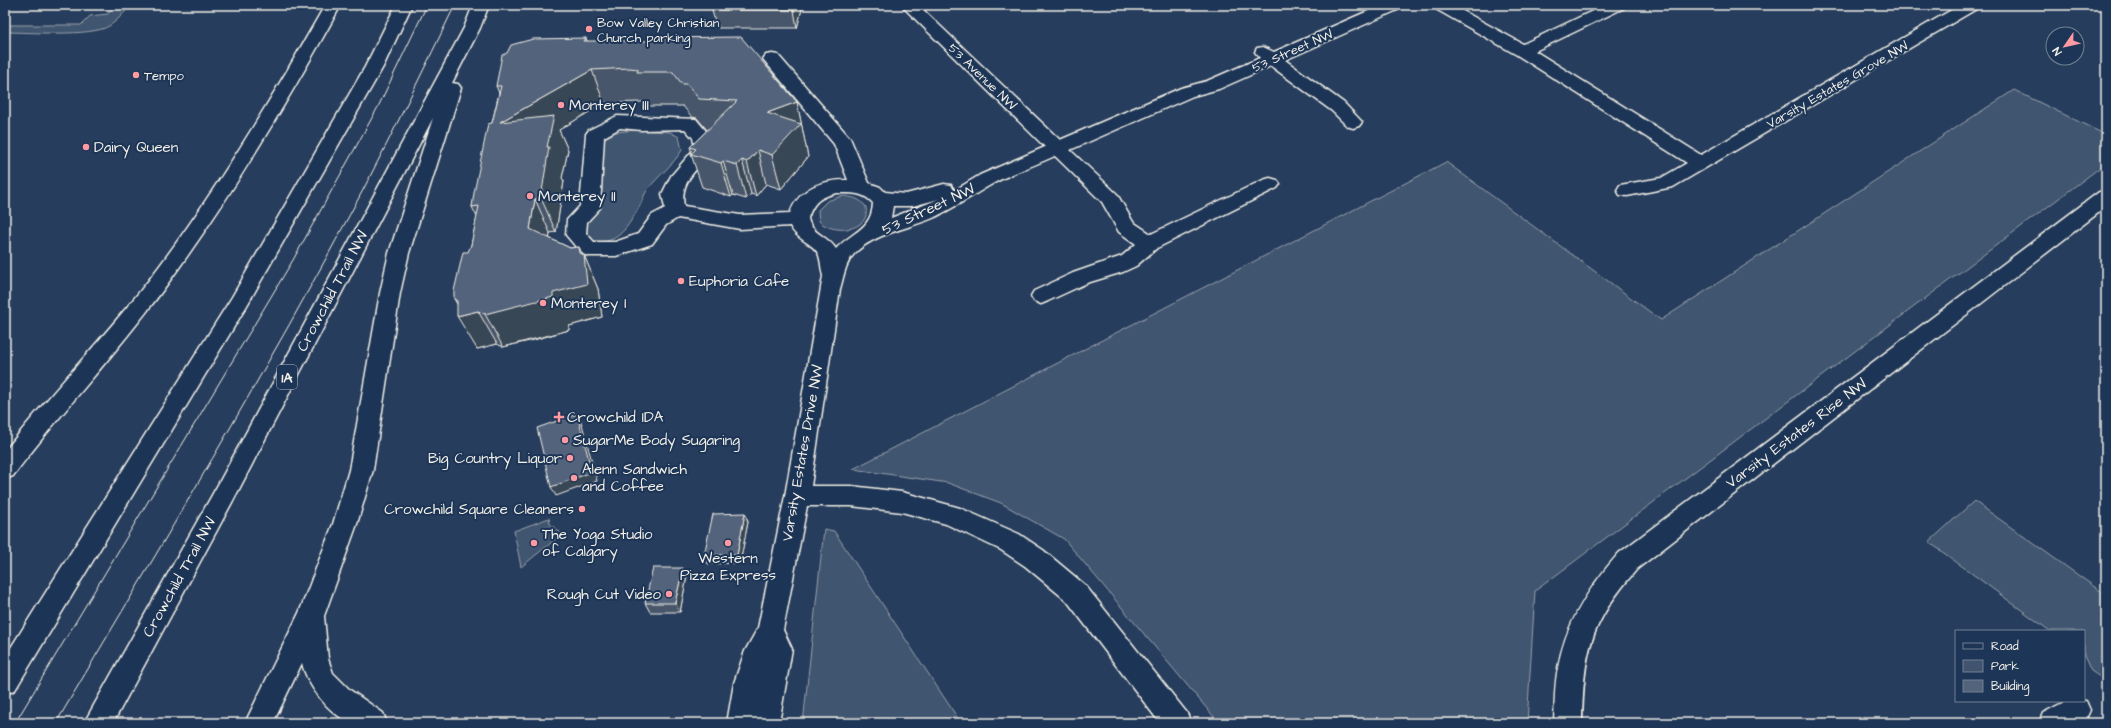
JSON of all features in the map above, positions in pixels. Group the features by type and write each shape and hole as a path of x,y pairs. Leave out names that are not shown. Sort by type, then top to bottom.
{"main road":[{"path":"5,469 13,453 154,286 215,202 264,126 333,5"},
{"path":"5,681 239,302 374,67 404,5"},
{"name":"Crowchild Trail NW","path":"98,723 228,488 472,28 481,5"},
{"name":"53 Avenue NW","path":"909,5 1057,148 1082,170 1110,199 1118,216 1126,227 1150,243"},
{"name":"53 Street NW","path":"867,236 925,213 971,190 987,179 1057,148 1187,92 1213,85 1372,5"},
{"name":"53 Street NW","path":"1268,56 1396,5"},
{"path":"1440,5 1523,51 1701,164"},
{"path":"1523,51 1618,5"},
{"name":"Varsity Estates Grove NW","path":"1627,190 1666,182 1701,164 1972,5"},
{"path":"259,723 311,616 345,524 361,470 390,293 399,253 472,28"},
{"path":"1268,56 1338,107 1353,122"},
{"path":"675,211 672,194 680,176 704,149 702,137 690,123 641,124 617,122 595,134 590,208 577,220 576,235 589,249 616,249 645,239 659,220 675,211 740,222 798,219 801,206 808,198 818,192 831,187 846,185 860,186 843,142 772,59"},
{"path":"831,187 852,166"},
{"name":"53 Street NW","path":"860,186 872,191 881,198 900,202 917,200 964,182 987,179"},
{"path":"1041,296 1080,278 1116,267 1129,261 1150,243 1270,184"},
{"path":"867,236 879,226 885,216 885,208 881,198"},
{"name":"Varsity Estates Rise NW","path":"1568,723 1572,662 1582,628 1595,601 1628,561 2103,203"},
{"name":"Varsity Estates Drive NW","path":"798,219 804,232 826,251 834,275"},
{"name":"Varsity Estates Drive NW","path":"741,723 748,683 758,651 770,631 798,496 808,422 834,275 842,254 853,244 867,236"},
{"path":"798,496 851,496 902,502 951,515 1010,542 1034,558 1076,593 1177,723"},
{"path":"311,616 316,665 322,681 335,694 373,723"},
{"path":"765,723 779,649 770,631"},
{"path":"2053,723 2076,710"}],"green space":[{"path":"113,5 131,5 115,22 109,26 89,32 5,32 5,25 81,25 90,16 108,14"},
{"path":"2014,90 2106,135 2106,163 1535,591 1527,723 1219,723 1064,539 1001,503 948,483 853,469 1446,162 1661,320"},
{"path":"636,130 670,132 679,137 682,150 648,189 639,208 621,233 615,238 601,242 581,238 603,139 616,132"},
{"path":"842,196 856,198 864,204 866,207 866,215 863,222 849,229 841,229 833,228 819,221 818,210 827,201"},
{"path":"1974,501 2106,595 2106,681 2091,671 2085,658 2085,630 2049,630 1929,542"},
{"name":"The Yoga Studio of Calgary","path":"549,518 550,524 562,534 521,567 514,531"},
{"path":"824,529 834,531 961,723 803,723"}],"building":[{"path":"711,5 795,5 794,10 714,10 715,7 711,7"},
{"path":"741,37 797,102 767,113 801,124 772,155 758,150 747,162 742,160 737,165 723,161 721,163 691,154 696,149 690,147 737,101 699,99 687,84 682,84 673,72 637,72 638,69 630,68 592,70 500,122 554,116 547,147 549,147 541,198 535,199 530,229 570,248 579,247 580,253 584,255 587,284 553,293 553,297 485,314 478,311 457,316 457,301 454,299 454,291 463,252 468,252 471,245 479,206 472,207 488,124 492,123 501,86 496,86 502,55 507,53 511,45 533,39 586,38 584,41 650,41 651,38"},
{"path":"577,414 592,472 551,487 537,428"},
{"name":"Western Pizza Express","path":"745,513 737,555 704,555 713,514"},
{"path":"653,568 683,568 675,603 645,603"}],"tram line":[{"path":"15,723 293,260 378,107 427,5"},
{"path":"56,723 251,392 327,258 410,98 455,5"}],"place":[{"name":"Bow Valley Christian Church parking","path":"589,29"},
{"name":"Tempo","path":"136,75"},
{"name":"Monterey III","path":"561,105"},
{"name":"Dairy Queen","path":"86,147"},
{"name":"Monterey II","path":"530,196"},
{"name":"Euphoria Cafe","path":"681,281"},
{"name":"Monterey I","path":"543,303"},
{"name":"Crowchild IDA","path":"559,417"},
{"name":"SugarMe Body Sugaring","path":"565,440"},
{"name":"Big Country Liquor","path":"570,458"},
{"name":"Alenn Sandwich and Coffee","path":"574,478"},
{"name":"Crowchild Square Cleaners","path":"582,509"},
{"name":"The Yoga Studio of Calgary","path":"534,543"},
{"name":"Western Pizza Express","path":"728,543"},
{"name":"Rough Cut Video","path":"669,594"}]}
